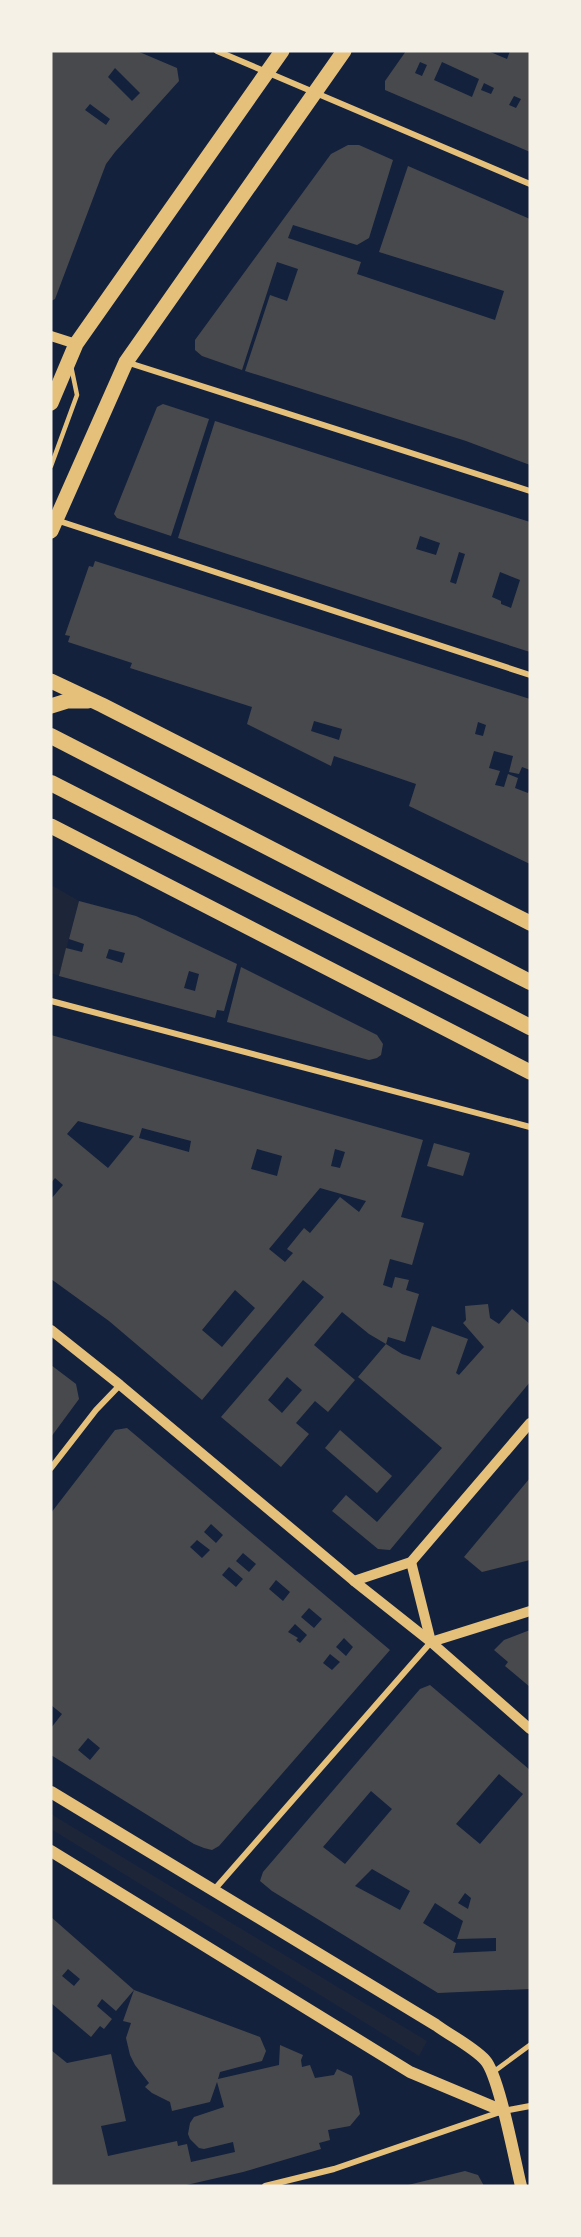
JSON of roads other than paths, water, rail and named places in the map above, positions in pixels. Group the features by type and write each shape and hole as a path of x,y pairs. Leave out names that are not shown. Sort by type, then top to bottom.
{"highway":[{"path":"51,736 530,982"},
{"path":"51,783 530,1027"}],"main road":[{"path":"51,403 73,351 282,51"},
{"path":"53,525 126,362 344,51"},
{"path":"51,681 530,923"},
{"path":"51,706 79,700 102,705"},
{"path":"51,826 530,1072"},
{"path":"51,1792 436,2025 486,2061 492,2073 503,2111 521,2186"},
{"path":"51,1851 410,2072 503,2111"}],"street":[{"path":"217,51 530,184"},
{"path":"51,336 73,351"},
{"path":"126,362 530,491"},
{"path":"53,525 530,675"},
{"path":"51,1001 530,1127"},
{"path":"51,1330 120,1384 354,1581 431,1642 530,1729"},
{"path":"51,1468 96,1410 120,1384"},
{"path":"354,1581 411,1562 530,1423"},
{"path":"411,1562 431,1642"},
{"path":"213,1890 431,1642 530,1611"},
{"path":"492,2073 530,2045"},
{"path":"265,2186 334,2169 503,2111 530,2106"}],"lane":[{"path":"51,466 77,395 73,351"}]}
